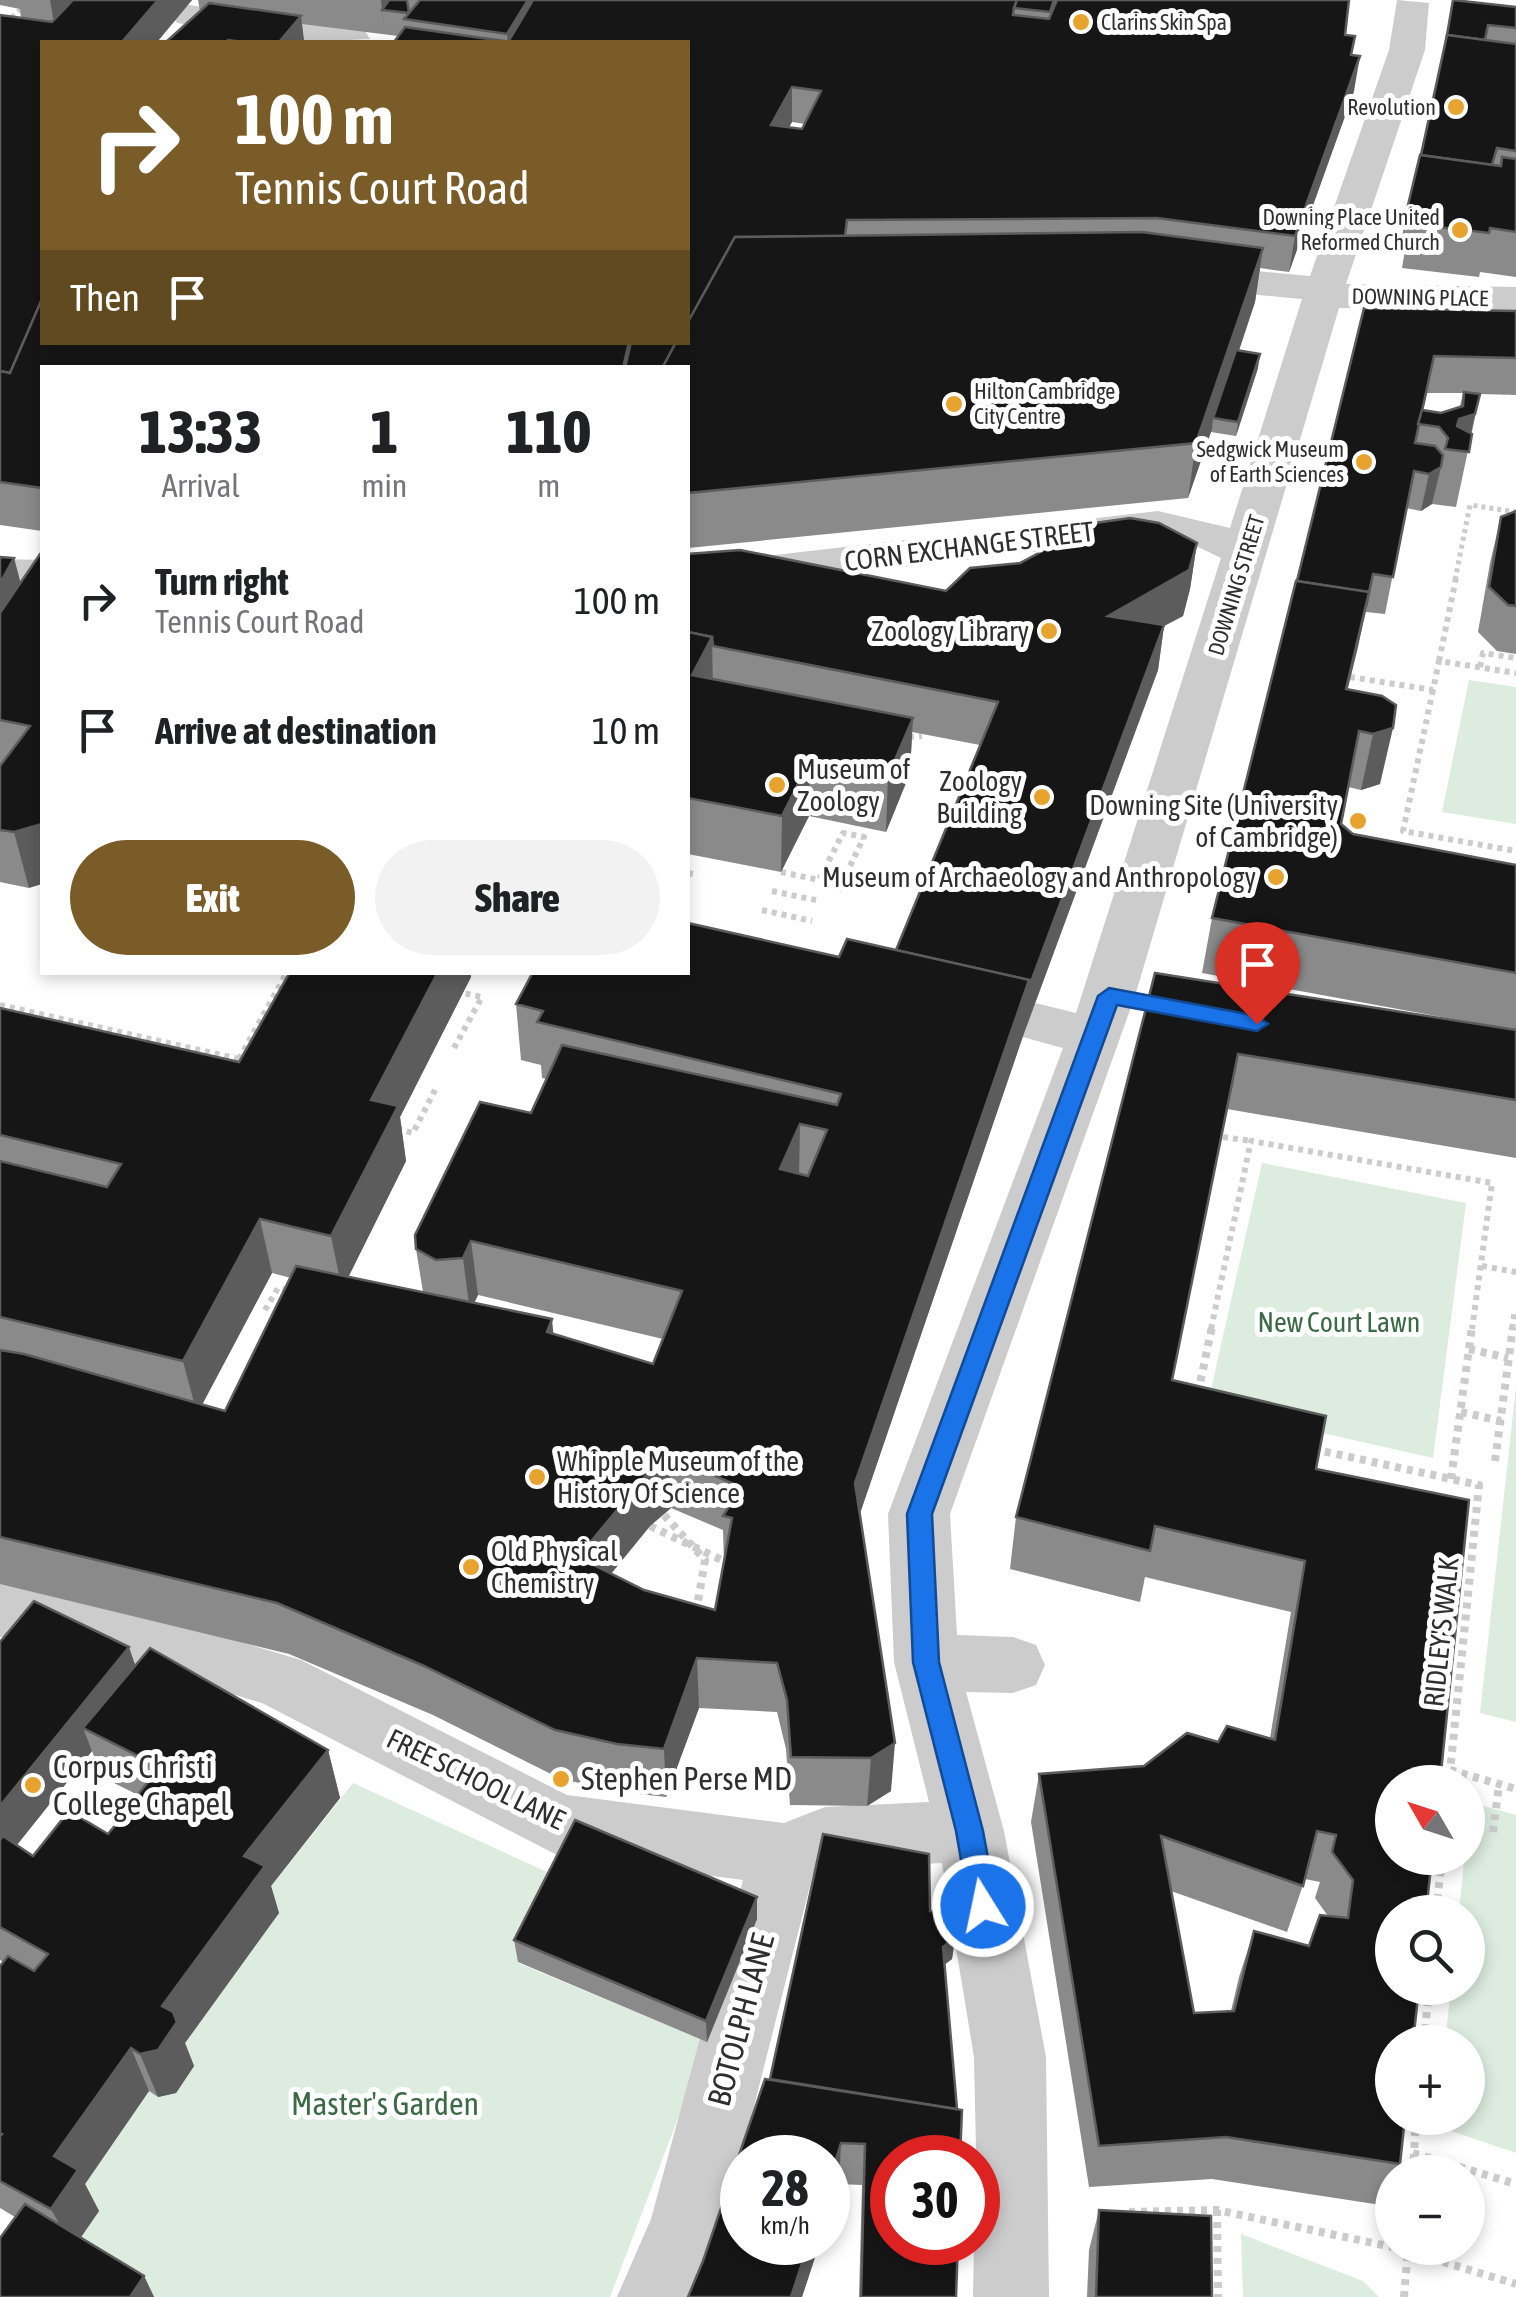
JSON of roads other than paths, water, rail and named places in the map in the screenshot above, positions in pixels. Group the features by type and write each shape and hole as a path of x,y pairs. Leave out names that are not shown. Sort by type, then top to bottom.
{"street":[{"name":"DOWNING STREET","path":"1011,2297 1010,2057 970,1831 926,1662 920,1514 1117,1012 1246,553 1325,292 1406,50 1413,3"},
{"path":"186,20 352,39"},
{"name":"DOWNING PLACE","path":"1141,273 1325,292 1516,299"},
{"path":"708,574 1264,496"},
{"name":"CORN EXCHANGE STREET","path":"708,574 752,594 802,597 972,588 984,577 1106,529 1158,524 1207,534 1246,553"},
{"path":"0,573 40,574"},
{"path":"1027,1020 1117,1012"},
{"name":"FREE SCHOOL LANE","path":"0,1610 67,1617 278,1680 558,1825 784,1854 825,1838 970,1831"},
{"path":"926,1662 1013,1666"},
{"name":"BOTOLPH LANE","path":"655,2297 687,2224 784,1854"}],"place":[{"name":"Clarins Skin Spa","path":"1081,22"},
{"name":"Revolution","path":"1456,107"},
{"name":"Downing Place United Reformed Church","path":"1460,230"},
{"name":"Hilton Cambridge City Centre","path":"954,404"},
{"name":"Sedgwick Museum of Earth Sciences","path":"1364,462"},
{"name":"Zoology Library","path":"1049,631"},
{"name":"Museum of Zoology","path":"777,785"},
{"name":"Zoology Building","path":"1042,797"},
{"name":"Downing Site (University of Cambridge)","path":"1358,821"},
{"name":"Museum of Archaeology and Anthropology","path":"1276,877"},
{"name":"Whipple Museum of the History Of Science","path":"537,1477"},
{"name":"Old Physical Chemistry","path":"471,1567"},
{"name":"Stephen Perse MD","path":"561,1779"},
{"name":"Corpus Christi College Chapel","path":"33,1785"}],"park label":[{"name":"New Court Lawn","path":"1339,1322"},
{"name":"Master's Garden","path":"385,2104"}]}
